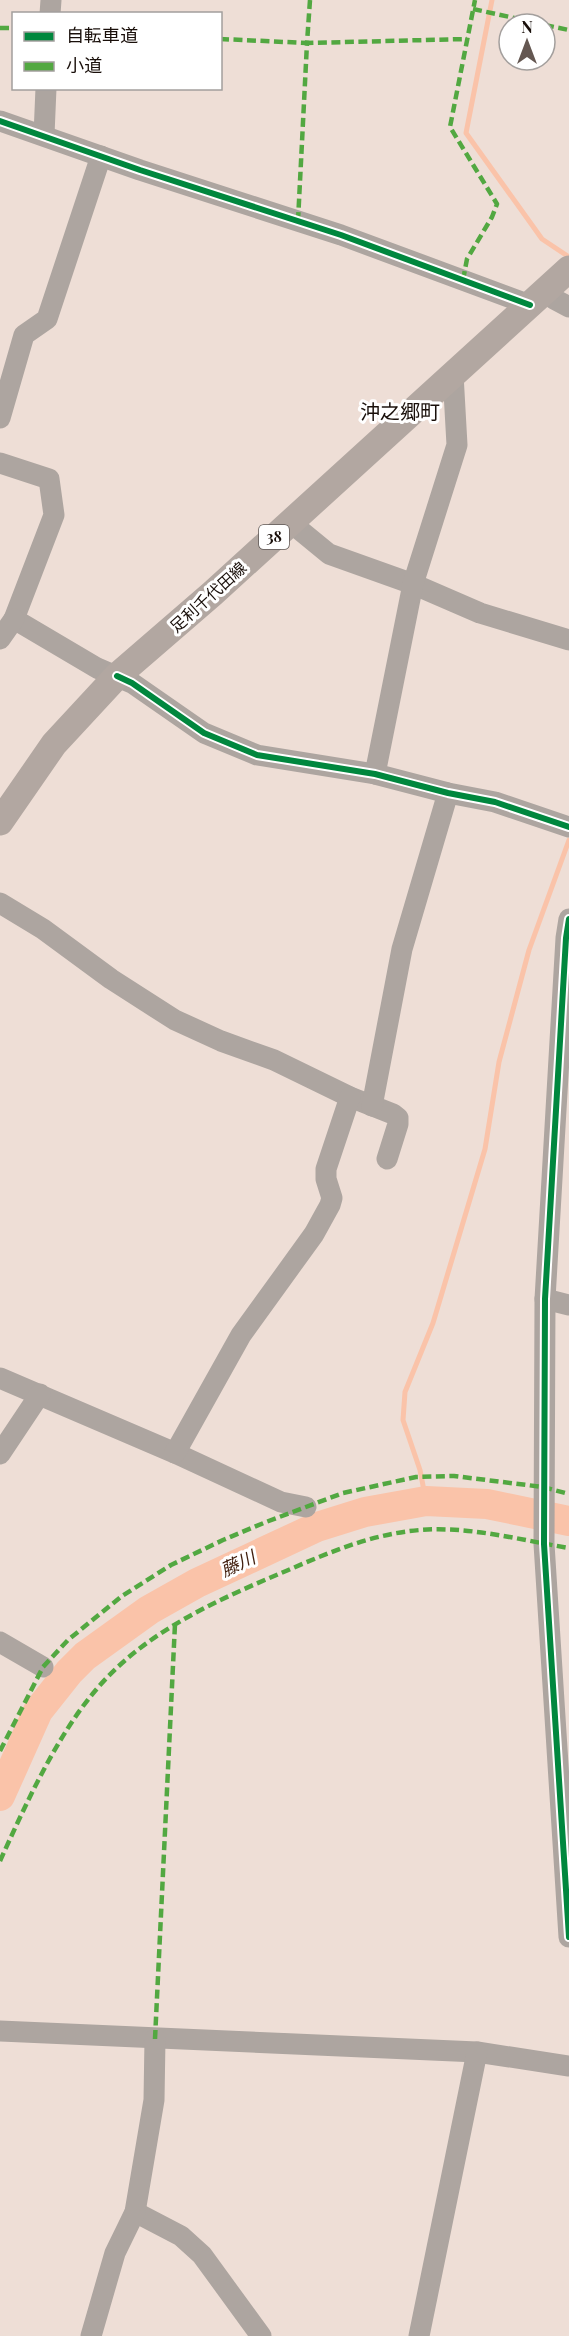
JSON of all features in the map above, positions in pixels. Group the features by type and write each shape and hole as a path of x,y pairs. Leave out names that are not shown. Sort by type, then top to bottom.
{"main road":[{"name":"足利千代田線","path":"0,822 54,744 117,676 569,269"}],"street":[{"path":"44,135 46,90"},
{"path":"0,121 341,235 569,307"},
{"path":"0,418 24,335 47,319 101,156"},
{"path":"375,774 413,584 457,445 453,374"},
{"path":"0,464 49,479 54,515 14,619 0,639"},
{"path":"290,522 329,554 413,584 480,614 569,640"},
{"path":"14,619 97,668 132,683 204,733 256,755 375,774 448,793 495,802 569,827"},
{"path":"372,1106 402,949 448,793"},
{"path":"0,903 53,936 111,979 175,1020 221,1041 274,1060 398,1118 387,1159"},
{"path":"569,919 566,938 561,1144 545,1299 543,1492 569,1937"},
{"path":"175,1453 241,1335 314,1234 330,1205 332,1198 326,1179 326,1169 350,1097"},
{"path":"545,1299 569,1305"},
{"path":"0,1378 175,1453 281,1502 306,1508"},
{"path":"0,1454 40,1394"},
{"path":"0,1642 43,1667"},
{"path":"0,2031 477,2052 569,2066"},
{"path":"91,2336 115,2253 135,2212 154,2100 155,2039"},
{"path":"419,2336 477,2052"},
{"path":"135,2212 181,2236 202,2255 261,2336"}],"waterway":[{"path":"492,0 466,133 542,239 569,257"},
{"path":"426,1501 420,1470 403,1420 405,1392 433,1323 485,1149 499,1062 529,950 569,840"},
{"name":"藤川","path":"0,1796 38,1711 69,1672 85,1656 149,1610 197,1583 317,1527 365,1512 426,1501 487,1504 569,1521"}],"marked path":[{"path":"310,0 307,43 467,39"},
{"path":"463,280 467,259 492,217 497,204 450,127 475,0"},
{"path":"473,9 497,14"},
{"path":"0,28 12,28"},
{"path":"557,28 569,30"},
{"path":"222,39 307,43 298,221"},
{"path":"0,1751 43,1667 68,1640 122,1596 171,1565 223,1540 343,1493 416,1477 454,1476 543,1487 569,1494"},
{"path":"0,1861 54,1751 95,1691 136,1651 208,1606 319,1557 368,1540 402,1532 457,1530 495,1534 569,1548"},
{"path":"155,2039 175,1624"}],"cycle path":[{"path":"0,121 140,170 341,235 530,305"},
{"path":"117,676 132,683 204,733 257,755 375,774 448,793 495,802 569,827"},
{"path":"569,919 545,1299 544,1544 569,1937"}],"district":[{"name":"沖之郷町","path":"400,412"}]}
